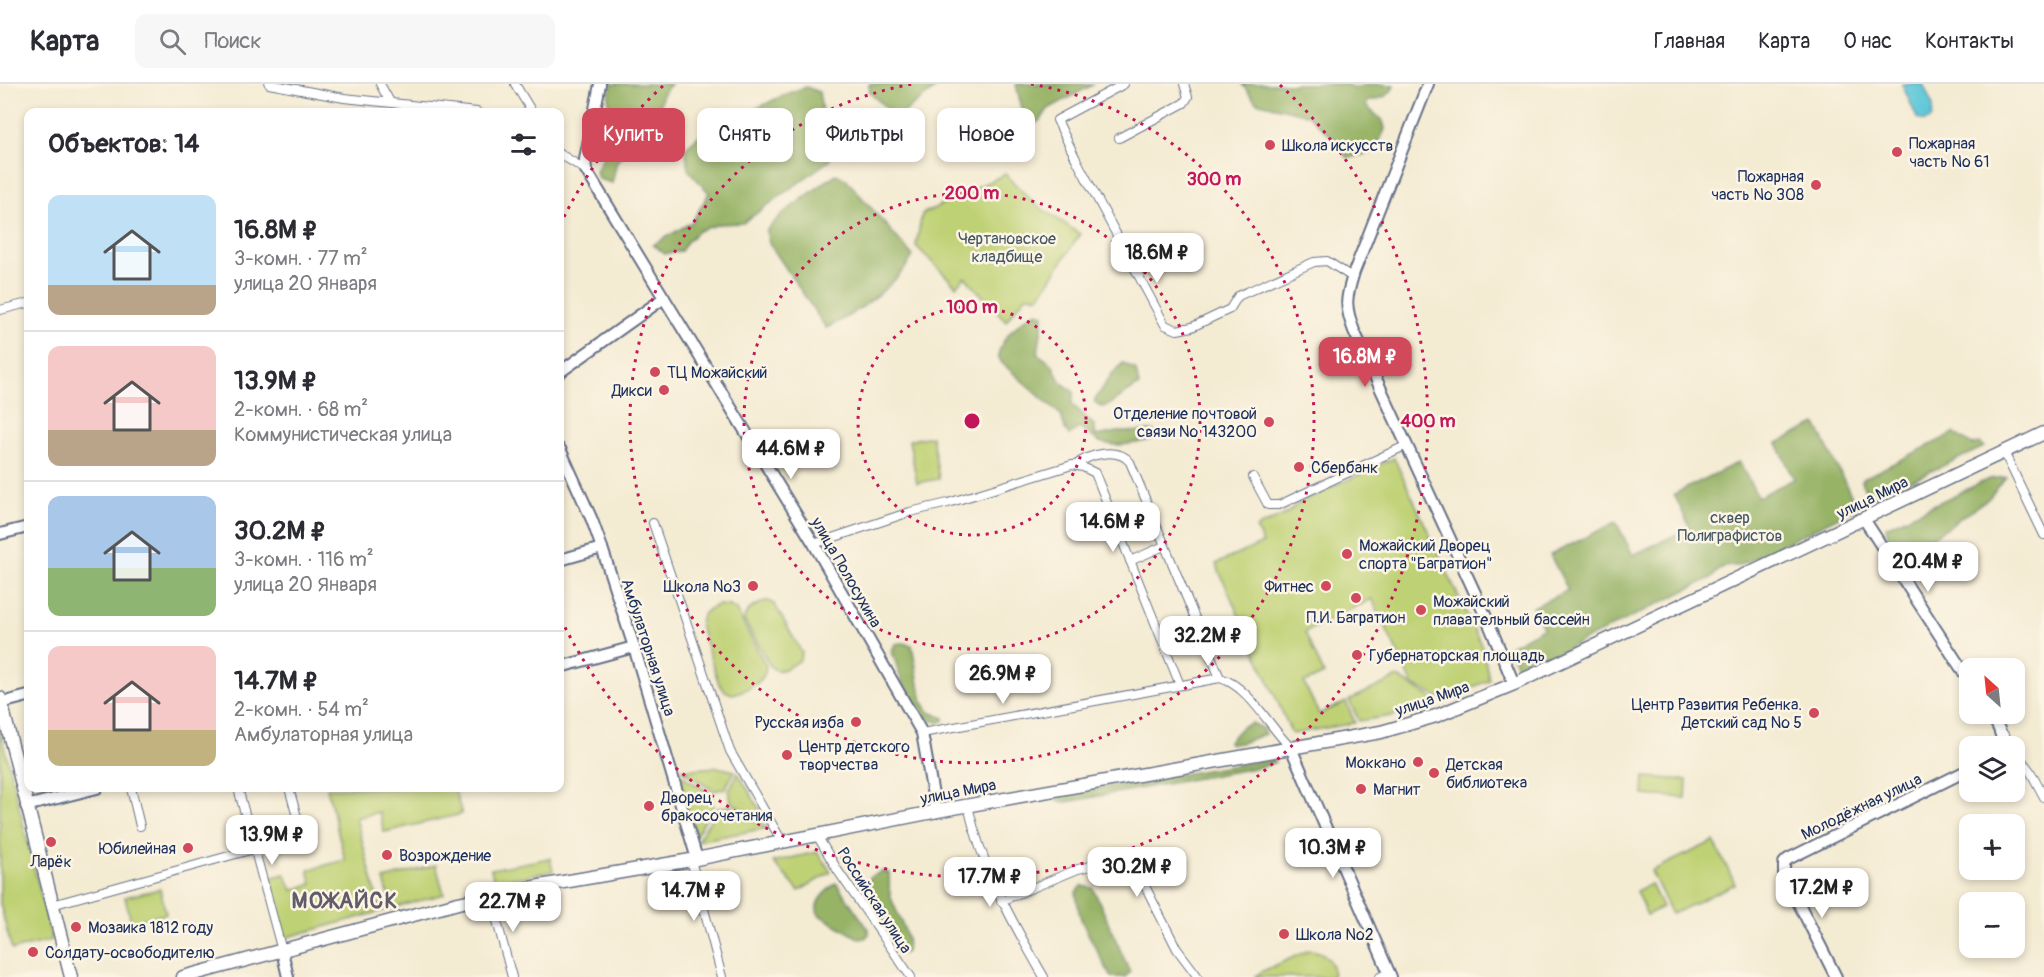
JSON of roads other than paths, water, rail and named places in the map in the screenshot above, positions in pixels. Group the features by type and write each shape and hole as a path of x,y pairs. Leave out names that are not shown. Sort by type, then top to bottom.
{"main road":[{"name":"улица Мира","path":"183,977 490,895 694,860 936,812 1400,727 1514,684 2044,433"},
{"path":"1,706 71,977"}],"street":[{"path":"270,84 344,98 442,108"},
{"path":"380,84 390,102"},
{"path":"515,84 530,108"},
{"path":"586,170 585,159 600,84"},
{"path":"1124,84 1057,120 1165,325 1177,330 1192,327 1230,309 1238,296 1314,261 1327,261 1352,277"},
{"path":"1119,138 1184,104 1188,97 1184,84"},
{"path":"1428,84 1352,277 1347,296 1349,317 1487,619 1514,684"},
{"name":"улица Полосухина","path":"564,156 586,170 814,544 922,733 936,812"},
{"path":"564,369 664,298"},
{"path":"0,310 24,304"},
{"path":"1253,477 1268,505 1279,505 1407,445"},
{"path":"2004,452 2044,535"},
{"path":"814,544 910,512 1076,465 1097,455 1125,456 1130,462 1220,678"},
{"name":"Амбулаторная улица","path":"564,458 592,520 634,647 694,860 722,977"},
{"path":"1076,465 1095,472 1180,685"},
{"path":"1864,519 1959,665"},
{"path":"653,523 730,752 783,843"},
{"path":"0,534 24,528"},
{"path":"1130,561 1164,546"},
{"path":"564,559 602,548"},
{"path":"564,666 634,647"},
{"path":"922,733 1220,678 1230,682 1250,699 1280,738 1291,748 1387,976"},
{"path":"1,706 24,697"},
{"path":"1996,724 2005,736"},
{"path":"1999,728 2001,736"},
{"path":"2025,764 2044,797"},
{"name":"Молодёжная улица","path":"1836,977 1784,874 1784,863 1959,774"},
{"path":"26,806 81,792"},
{"path":"132,792 140,826"},
{"path":"239,792 288,977"},
{"path":"290,792 305,846"},
{"path":"968,806 980,851 1001,901 1044,977"},
{"name":"Российская улица","path":"818,837 838,871 911,977"},
{"path":"52,904 254,849"},
{"path":"1001,901 1078,869 1103,862 1113,865 1128,871 1145,886 1177,949 1198,977"},
{"path":"490,895 512,977"}],"water":[{"path":"1902,84 1923,84 1933,106 1932,118 1924,121 1917,118"}],"place":[{"name":"Школа искусств","path":"1270,145"},
{"name":"Пожарная часть № 61","path":"1897,152"},
{"name":"Пожарная часть № 308","path":"1816,185"},
{"name":"ТЦ Можайский","path":"655,372"},
{"name":"Дикси","path":"664,390"},
{"name":"Отделение почтовой связи № 143200","path":"1269,422"},
{"name":"Сбербанк","path":"1299,467"},
{"name":"Можайский Дворец спорта \"Багратион\"","path":"1347,554"},
{"name":"Школа №3","path":"753,586"},
{"name":"Фитнес","path":"1326,586"},
{"name":"П.И. Багратион","path":"1356,598"},
{"name":"Можайский плавательный бассейн","path":"1421,610"},
{"name":"Губернаторская площадь","path":"1357,655"},
{"name":"Центр Развития Ребенка. Детский сад № 5","path":"1814,713"},
{"name":"Русская изба","path":"856,722"},
{"name":"Центр детского творчества","path":"787,755"},
{"name":"Моккано","path":"1418,762"},
{"name":"Детская библиотека","path":"1434,773"},
{"name":"Магнит","path":"1361,789"},
{"name":"Дворец бракосочетания","path":"649,806"},
{"name":"Ларёк","path":"51,842"},
{"name":"Юбилейная","path":"188,848"},
{"name":"Возрождение","path":"387,855"},
{"name":"Мозаика 1812 году","path":"76,927"},
{"name":"Школа №2","path":"1284,934"},
{"name":"Солдату-освободителю","path":"33,952"}],"district":[{"name":"МОЖАЙСК","path":"345,900"}],"park label":[{"name":"Чертановское кладбище","path":"1007,247"},
{"name":"сквер Полиграфистов","path":"1730,526"}]}
